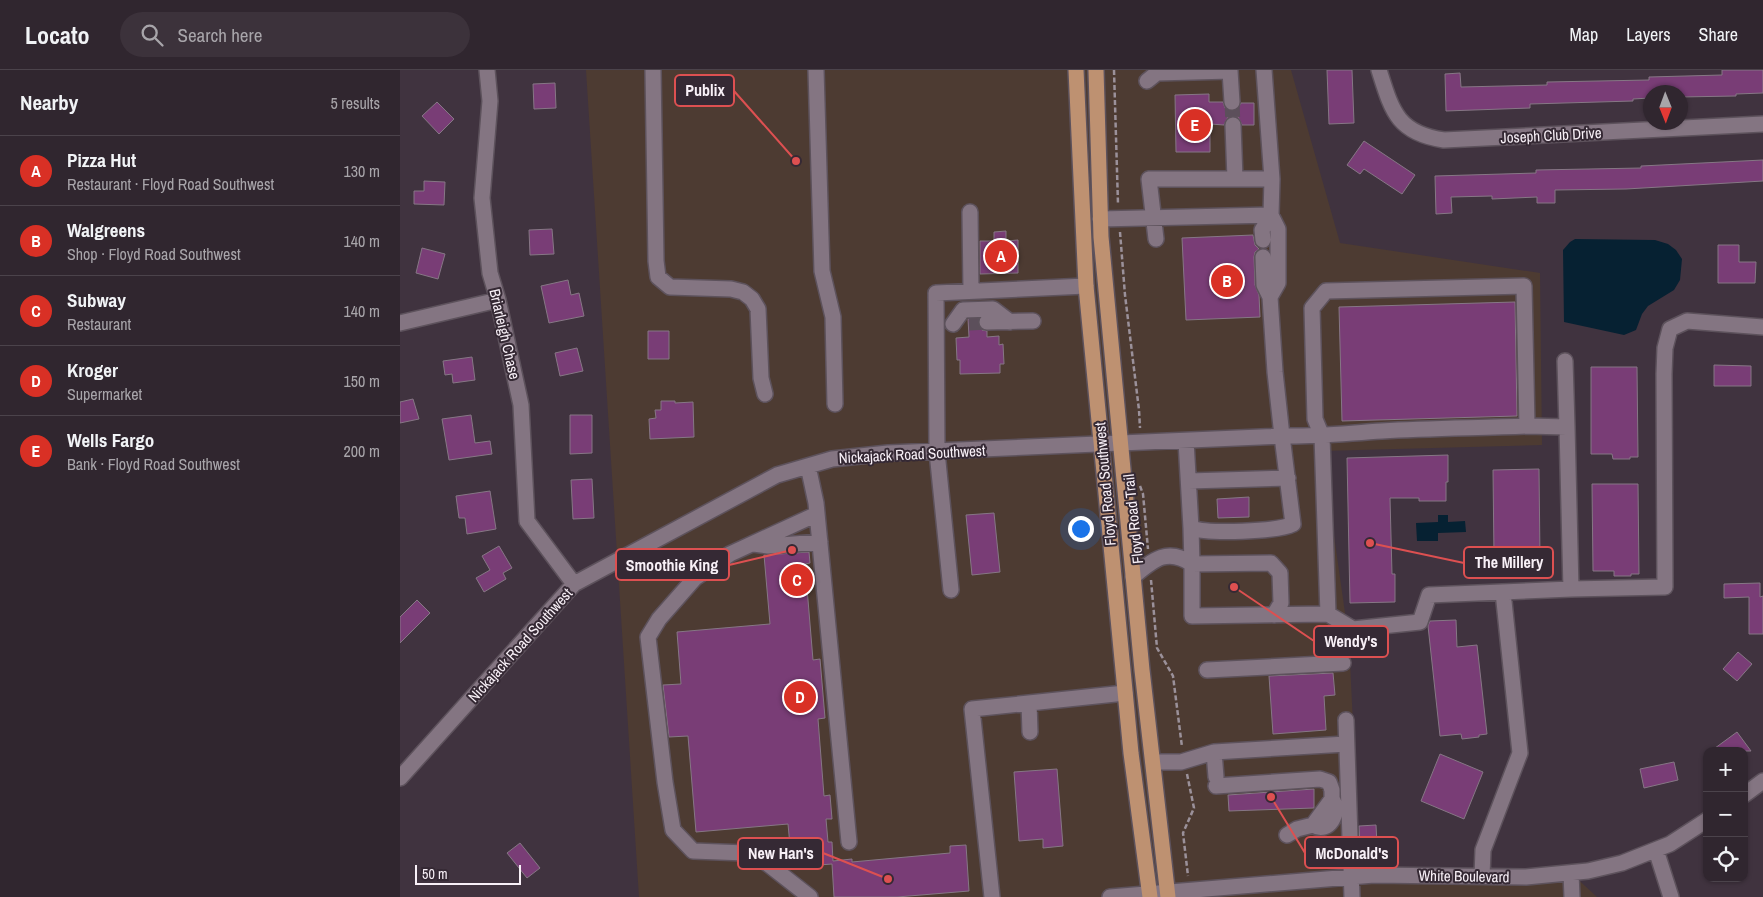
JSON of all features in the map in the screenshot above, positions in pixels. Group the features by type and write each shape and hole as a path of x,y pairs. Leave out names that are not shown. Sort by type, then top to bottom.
{"main road":[{"name":"Floyd Road Southwest","path":"1076,70 1086,286 1125,693 1150,895"},
{"name":"Floyd Road Southwest","path":"1096,70 1100,219 1133,577 1168,894"}],"street":[{"name":"Briarleigh Chase","path":"488,70 490,101 482,198 490,274 498,300 521,405 527,521 574,584"},
{"path":"653,70 656,261 658,277 670,287 731,290 743,292 752,299 758,308 760,378 765,394"},
{"path":"816,70 822,271 833,317 835,404"},
{"path":"1264,70 1272,179 1271,215 1278,229 1278,283 1270,297"},
{"name":"Joseph Club Drive","path":"1379,70 1390,102 1398,118 1417,134 1427,138 1444,140 1763,124"},
{"path":"1148,81 1157,73 1230,72 1232,102"},
{"path":"1233,124 1235,179"},
{"path":"1156,240 1149,179 1272,179"},
{"path":"970,212 971,291"},
{"path":"1100,219 1271,215"},
{"path":"1262,240 1262,230 1271,215"},
{"path":"1191,528 1199,531 1278,529 1293,524 1272,342 1270,297 1264,285 1263,257"},
{"path":"951,590 937,452 936,293 1086,286"},
{"path":"1328,614 1322,436 1315,419 1312,308 1326,291 1524,286 1527,426"},
{"path":"400,323 498,300"},
{"path":"953,324 963,310 994,309 1010,322"},
{"path":"987,322 1033,321"},
{"path":"1186,441 1191,528 1192,616 1328,614 1353,629 1420,622 1429,596 1571,589 1665,587 1665,348 1670,329 1687,321 1763,327"},
{"path":"937,325 969,323"},
{"path":"1565,362 1571,589"},
{"name":"Nickajack Road Southwest","path":"400,778 574,584 777,475 832,459 888,453 1282,436 1322,436 1383,431 1527,426 1567,427"},
{"path":"808,466 817,514 850,842"},
{"path":"1189,481 1288,478"},
{"path":"810,897 764,861 746,853 693,851 673,830 665,782 648,637 659,619 695,578 730,554 817,514"},
{"path":"752,544 768,546 820,542"},
{"path":"1133,577 1157,558 1168,556 1181,556 1192,564 1271,563 1280,573 1281,602 1274,615"},
{"path":"1482,876 1483,850 1520,753 1503,592"},
{"path":"1207,670 1342,663"},
{"path":"992,897 972,709 1125,693"},
{"path":"1029,703 1030,732"},
{"path":"1346,720 1352,897"},
{"path":"1153,762 1184,761 1214,752 1346,744"},
{"path":"1214,752 1216,782 1320,779 1329,782 1336,808 1335,817 1330,824 1324,827 1317,828 1313,825 1297,829 1287,835"},
{"path":"1748,792 1763,781"},
{"name":"White Boulevard","path":"1110,897 1168,894 1374,875 1526,877 1588,871 1622,863 1656,850 1670,844 1703,823"},
{"path":"1656,850 1671,897"},
{"path":"1570,873 1572,897"}],"path":[{"path":"1114,70 1119,218 1125,295 1139,410 1140,443"},
{"name":"Floyd Road Trail","path":"1140,485 1143,494 1157,648 1173,676 1184,761 1194,808 1183,833 1190,891"}],"shaded area":[{"path":"586,70 1291,70 1340,243 1540,273 1542,445 1322,451 1349,641 1360,869 1571,873 1597,897 639,897"}],"water":[{"path":"1575,239 1655,240 1668,244 1676,250 1682,259 1680,280 1674,290 1648,306 1642,314 1636,330 1624,335 1564,322 1563,250"},
{"path":"1438,515 1448,515 1448,522 1465,521 1466,532 1438,533 1438,541 1417,541 1416,523 1438,522"}],"building":[{"path":"1327,70 1352,70 1354,123 1329,124"},
{"path":"1722,70 1763,70 1763,93 1736,94 1736,96 1688,97 1688,85 1643,85 1643,98 1633,99 1633,101 1530,104 1530,108 1446,111 1445,74 1460,73 1461,87 1547,85 1547,82 1649,80 1649,77 1722,75"},
{"path":"555,83 556,108 534,109 533,84"},
{"path":"1209,94 1209,102 1223,102 1228,111 1237,110 1241,103 1254,103 1254,125 1242,125 1238,117 1228,117 1224,125 1210,124 1210,152 1176,152 1175,95"},
{"path":"437,102 454,119 439,134 422,116"},
{"path":"1364,141 1415,175 1402,194 1364,169 1360,174 1347,165"},
{"path":"1763,160 1763,181 1626,189 1555,190 1555,203 1537,203 1537,197 1492,199 1492,196 1451,197 1452,213 1436,214 1435,176 1536,173 1536,170 1641,168 1641,166"},
{"path":"424,181 445,182 444,205 414,204 414,191 424,191"},
{"path":"552,229 554,254 530,255 529,230"},
{"path":"1006,231 1006,241 1018,240 1018,273 980,274 980,241 994,241 994,232"},
{"path":"1253,235 1255,245 1259,249 1255,252 1254,257 1255,285 1259,295 1260,317 1186,320 1182,238"},
{"path":"1718,245 1739,245 1739,262 1756,262 1755,283 1718,283"},
{"path":"422,248 445,254 438,279 416,273"},
{"path":"568,280 571,295 579,293 584,316 549,323 541,286"},
{"path":"1515,302 1517,416 1342,421 1339,307"},
{"path":"968,319 978,319 982,330 987,331 987,337 999,336 999,345 1003,344 1004,364 1000,364 1000,373 960,374 960,360 957,360 956,338 969,337"},
{"path":"648,331 669,331 669,359 648,359"},
{"path":"577,348 583,371 560,376 555,353"},
{"path":"472,357 475,380 453,383 452,374 445,375 443,361"},
{"path":"1714,365 1751,366 1751,386 1714,386"},
{"path":"1591,367 1637,367 1638,457 1613,459 1612,454 1591,454"},
{"path":"413,399 419,419 400,423 400,402"},
{"path":"661,401 675,401 675,403 693,402 694,437 650,439 649,419 656,418 655,410 661,410"},
{"path":"471,415 475,443 490,441 492,454 449,460 442,419"},
{"path":"570,415 592,415 592,453 570,454"},
{"path":"1448,455 1446,501 1419,501 1419,498 1390,498 1392,574 1395,574 1395,602 1350,603 1347,458"},
{"path":"1539,469 1540,559 1515,561 1515,556 1494,556 1493,470"},
{"path":"592,479 594,518 573,519 571,480"},
{"path":"1592,484 1638,484 1639,574 1614,576 1614,571 1593,571"},
{"path":"490,491 496,529 467,534 465,518 459,518 456,496"},
{"path":"1249,497 1249,517 1218,518 1217,499"},
{"path":"994,513 1000,572 972,575 966,515"},
{"path":"499,546 512,568 503,573 506,579 484,592 476,578 490,570 482,556"},
{"path":"809,552 810,563 805,564 813,660 820,659 825,718 818,719 824,796 830,795 832,819 826,819 828,842 832,842 833,861 852,859 852,862 950,853 950,846 966,845 969,891 897,897 834,897 832,864 792,867 788,824 696,832 688,736 669,737 663,685 681,684 677,632 770,624 764,555"},
{"path":"1760,583 1760,597 1763,596 1763,634 1749,634 1749,597 1724,598 1724,584"},
{"path":"417,600 430,613 400,643 400,617"},
{"path":"1456,620 1457,647 1477,645 1487,734 1479,735 1479,737 1462,739 1461,734 1440,736 1428,626 1430,621"},
{"path":"1738,652 1752,664 1737,681 1723,669"},
{"path":"1333,673 1335,695 1324,696 1326,730 1273,734 1269,676"},
{"path":"1737,732 1751,751 1748,751 1748,747 1716,747"},
{"path":"1440,754 1483,772 1464,819 1421,801"},
{"path":"1674,762 1678,780 1644,788 1640,769"},
{"path":"1057,769 1063,846 1043,848 1043,839 1019,841 1014,772"},
{"path":"1314,789 1314,808 1229,811 1228,795"},
{"path":"1376,825 1377,844 1360,845 1359,826"},
{"path":"520,843 540,868 527,878 507,853"}],"tunnel":[{"path":"1232,102 1233,125"},
{"path":"969,323 987,322"}],"place":[{"name":"Wells Fargo","path":"1195,125"},
{"name":"Publix","path":"796,161"},
{"name":"Pizza Hut","path":"1001,256"},
{"name":"Walgreens","path":"1227,281"},
{"name":"The Millery","path":"1370,543"},
{"name":"Smoothie King","path":"792,550"},
{"name":"Subway","path":"797,580"},
{"name":"Wendy's","path":"1234,587"},
{"name":"Kroger","path":"800,697"},
{"name":"McDonald's","path":"1271,797"},
{"name":"New Han's","path":"888,879"}]}
